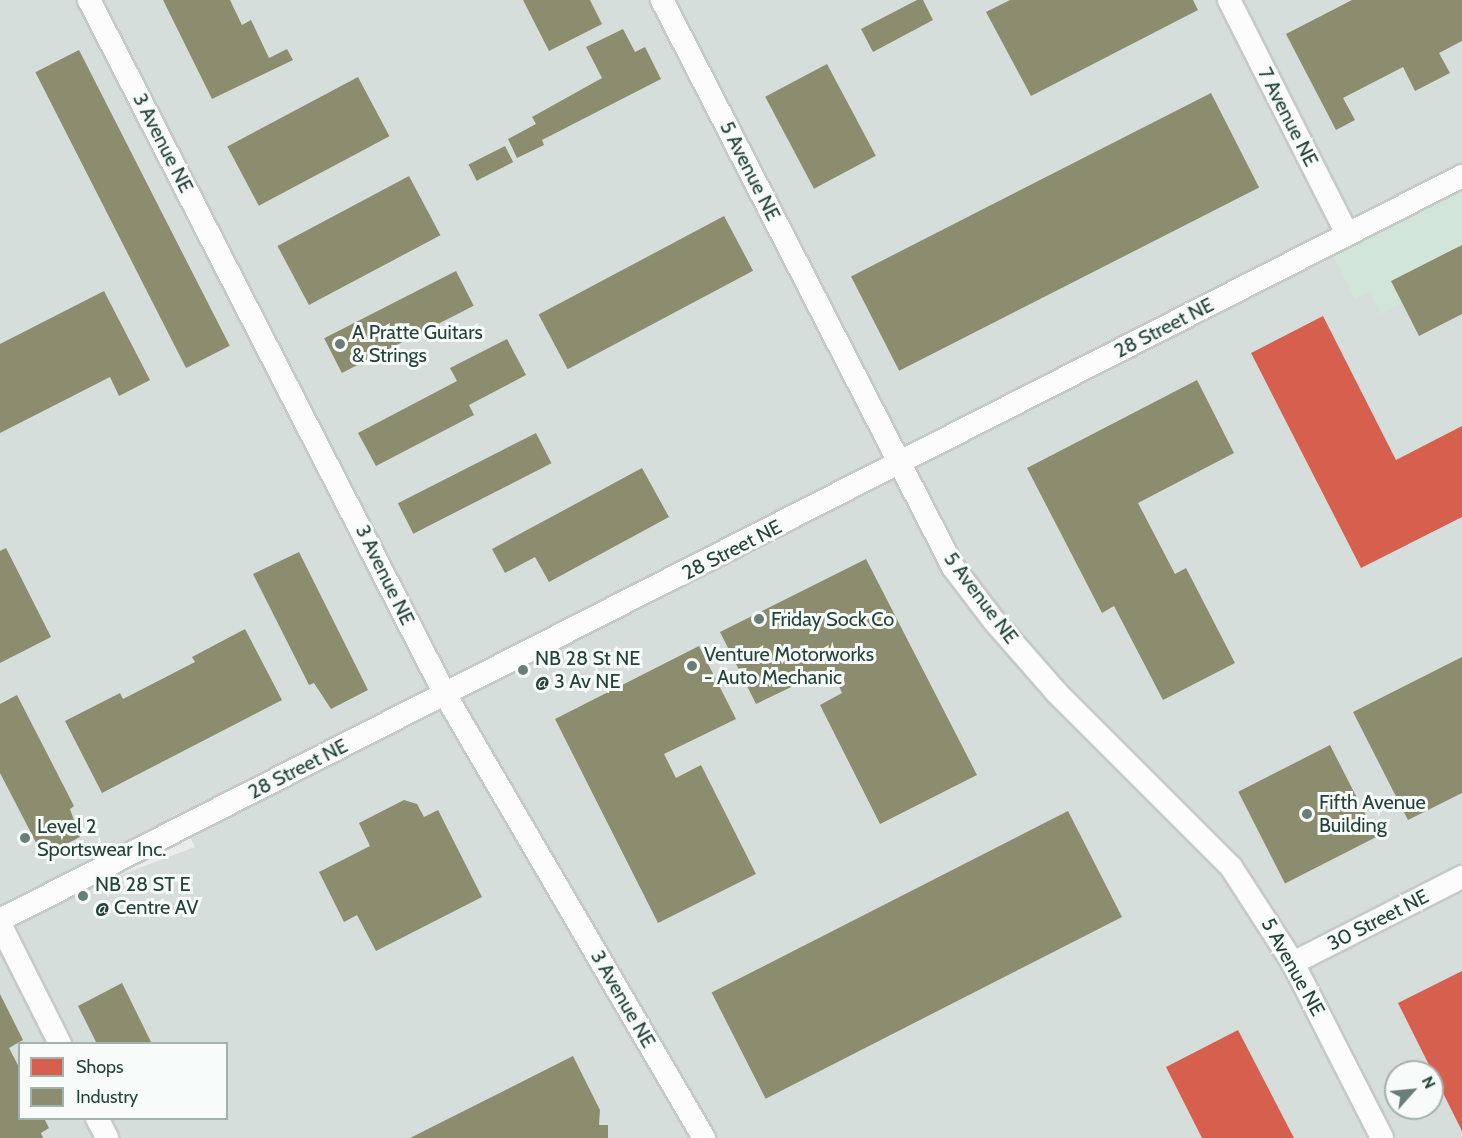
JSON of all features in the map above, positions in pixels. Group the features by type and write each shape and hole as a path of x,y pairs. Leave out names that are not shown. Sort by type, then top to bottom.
{"street":[{"name":"3 Avenue NE","path":"89,0 446,696 704,1138"},
{"name":"5 Avenue NE","path":"662,0 953,567 994,621 1057,693 1231,867 1293,963 1382,1138"},
{"name":"7 Avenue NE","path":"1229,0 1347,234"},
{"name":"28 Street NE","path":"0,922 1462,176"},
{"name":"30 Street NE","path":"1293,963 1462,877"},
{"path":"0,922 59,1042"},
{"path":"98,1120 107,1138"}],"shaded area":[{"path":"0,0 1462,0 1462,1138 0,1138","holes":["178,813 195,847 3,919"]}],"green space":[{"path":"1462,189 1462,245 1391,281 1402,303 1381,314 1370,292 1355,299 1333,255"}],"building: Shops":[{"path":"1323,316 1396,460 1462,426 1462,517 1361,568 1251,353"},
{"path":"1462,971 1462,1131 1444,1095 1444,1060 1426,1060 1398,1003"},
{"path":"1238,1030 1294,1138 1202,1138 1166,1067"}],"building: Industry":[{"path":"163,0 230,0 242,25 251,20 269,58 287,49 293,60 212,99"},
{"path":"523,0 590,0 602,24 549,51"},
{"path":"917,0 923,0 933,20 873,52 861,29"},
{"path":"1010,0 1193,0 1198,10 1031,96 986,12"},
{"path":"1352,0 1462,0 1462,41 1439,53 1450,73 1415,91 1403,67 1343,98 1355,120 1336,130 1286,34"},
{"path":"623,29 635,52 645,47 661,79 542,140 544,145 517,158 508,139 536,124 532,117 602,78 586,47"},
{"path":"79,50 230,346 186,368 35,72"},
{"path":"827,64 876,156 814,189 765,97"},
{"path":"358,77 389,136 259,206 227,146"},
{"path":"1211,93 1259,187 899,371 851,276"},
{"path":"505,146 513,162 477,181 468,165"},
{"path":"409,176 440,235 309,305 277,246"},
{"path":"724,216 753,271 568,369 539,315"},
{"path":"1462,245 1462,314 1419,336 1391,281"},
{"path":"456,271 474,306 342,373 324,338"},
{"path":"104,291 150,380 119,396 110,377 0,433 0,344"},
{"path":"507,339 526,375 469,405 474,415 376,466 358,433 457,381 450,368"},
{"path":"1197,380 1234,453 1138,503 1175,574 1186,568 1235,663 1163,700 1114,606 1102,613 1027,468"},
{"path":"536,433 551,463 413,534 398,503"},
{"path":"642,468 669,517 549,582 535,557 505,573 492,549"},
{"path":"6,548 51,637 0,663 0,551"},
{"path":"299,552 368,690 331,709 314,683 309,685 253,574"},
{"path":"866,559 977,775 880,824 820,705 842,693 831,668 756,704 720,632"},
{"path":"245,629 282,700 102,793 65,721 120,693 123,699 195,662 192,657"},
{"path":"699,646 736,719 664,754 676,778 701,765 756,874 658,923 555,719"},
{"path":"1462,657 1462,793 1408,820 1353,712"},
{"path":"17,695 74,806 70,809 80,837 43,856 0,773 0,704"},
{"name":"Fifth Avenue Building","path":"1330,745 1377,837 1285,884 1238,792"},
{"path":"404,800 417,804 424,817 438,810 482,897 376,951 357,915 344,922 319,872 370,846 359,823"},
{"path":"1068,811 1122,917 766,1099 712,993"},
{"path":"122,983 151,1042 96,1042 78,1006"},
{"path":"0,994 23,1040 9,1048 18,1065 18,1120 45,1120 49,1128 41,1133 43,1138 0,1138"},
{"path":"573,1056 600,1110 599,1125 608,1125 608,1138 410,1138"}],"place":[{"name":"A Pratte Guitars & Strings","path":"340,344"},
{"name":"Friday Sock Co","path":"759,619"},
{"name":"Venture Motorworks - Auto Mechanic","path":"692,666"},
{"name":"NB 28 St NE @ 3 Av NE","path":"523,670"},
{"name":"Fifth Avenue Building","path":"1307,814"},
{"name":"Level 2 Sportswear Inc.","path":"25,838"},
{"name":"NB 28 ST E @ Centre AV","path":"83,896"}]}
